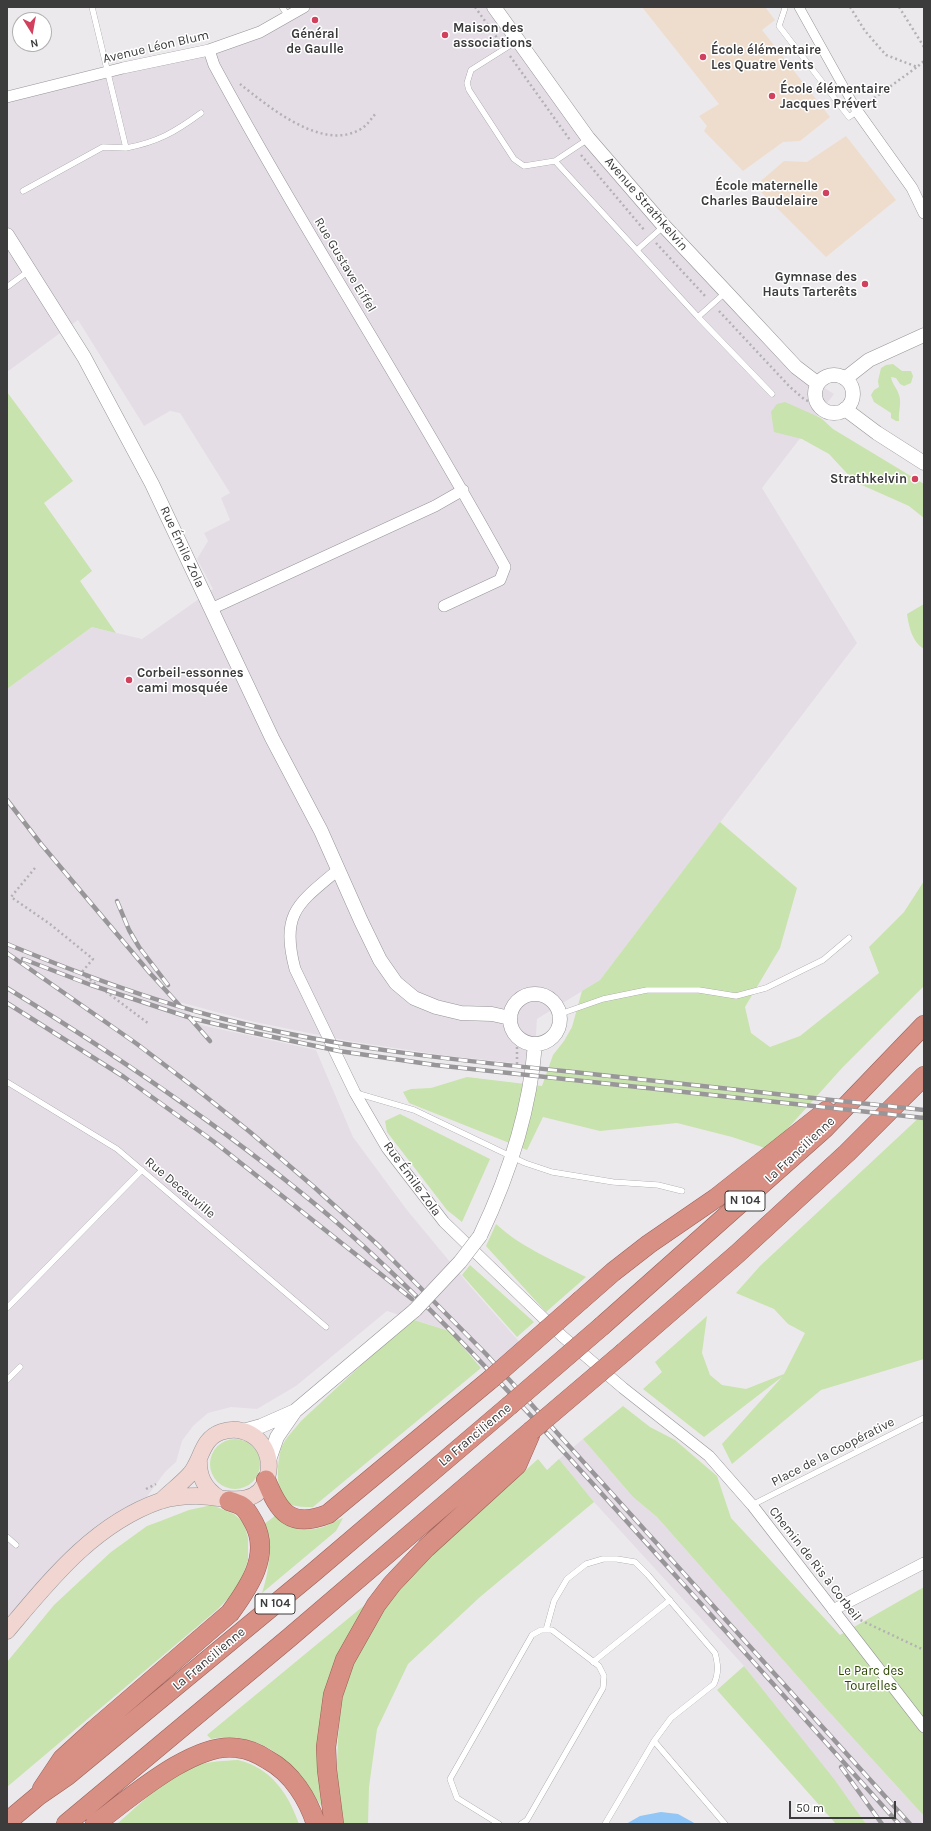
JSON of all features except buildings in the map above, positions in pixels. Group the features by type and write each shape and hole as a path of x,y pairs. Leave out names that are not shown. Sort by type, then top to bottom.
{"highway":[{"name":"La Francilienne","path":"7,1822 38,1796 67,1776 314,1572 602,1326 824,1129 924,1025"},
{"path":"266,1480 275,1503 288,1515 296,1519 307,1520 328,1514 491,1379 613,1272 649,1244 722,1194 881,1069"},
{"name":"N 104","path":"69,1821 289,1638 737,1254 847,1153 924,1076"},
{"path":"334,1824 327,1770 326,1747 333,1695 345,1660 376,1605 392,1584 426,1548 517,1465 531,1431"},
{"path":"38,1796 62,1759 94,1729 230,1613 246,1592 253,1578 257,1564 260,1538 252,1518 244,1508 224,1499"},
{"path":"95,1824 171,1769 196,1755 218,1748 237,1748 257,1754 276,1764 304,1795 316,1824"}],"main road":[{"path":"7,1631 45,1585 76,1553 108,1529 160,1501 190,1474 203,1447 210,1438 220,1432 243,1430 260,1441 266,1450 269,1460 269,1470 266,1480 260,1490 251,1497 240,1500 194,1496 160,1501"},
{"path":"199,1458 198,1467 204,1485 211,1492 224,1499"}],"street":[{"name":"Avenue Léon Blum","path":"7,97 106,72 209,50 260,32 285,12 304,7"},
{"name":"Avenue Strathkelvin","path":"494,7 588,138 664,226 796,367 817,383"},
{"path":"799,7 857,111 912,188 924,213"},
{"name":"Rue Gustave Eiffel","path":"209,50 214,65 275,174 463,490 505,567 500,580 444,606"},
{"name":"Rue Émile Zola","path":"7,235 84,358 149,477 272,738 321,831 339,869 360,921 377,954 396,983 414,998 461,1013 492,1014 510,1018"},
{"path":"846,378 869,360 924,335"},
{"path":"827,375 840,375 846,378 853,390 850,404 845,410 839,413 832,413 819,407 814,395 817,383 827,375"},
{"path":"845,410 877,433 924,463"},
{"path":"211,609 435,506 463,490"},
{"name":"Rue Émile Zola","path":"339,869 306,898 294,913 290,931 290,948 295,969 355,1092 387,1148 444,1222 562,1336 673,1428"},
{"path":"532,994 541,994 550,998 557,1005 560,1014 561,1022 557,1032 551,1039 544,1043 528,1042 514,1033 510,1018 518,1001 532,994"},
{"path":"269,1460 277,1437 295,1411 415,1310 460,1262 480,1236 497,1200 513,1157 529,1094 528,1042"},
{"path":"243,1430 261,1426 295,1411"},
{"name":"Chemin de Ris à Corbeil","path":"673,1428 709,1456 752,1505 924,1727"},
{"path":"833,1610 924,1563"}],"lane":[{"path":"92,7 106,72 126,148"},
{"path":"784,7 785,8 779,26 849,117 857,111"},
{"path":"518,41 471,70 467,83 469,90 514,159 524,166 555,161 588,138"},
{"path":"23,191 103,147 126,148 147,144 177,131 202,113"},
{"path":"555,161 698,317 772,394"},
{"path":"637,250 664,226"},
{"path":"7,287 30,270"},
{"path":"698,317 726,292"},
{"path":"560,1014 603,999 647,990 699,990 736,996 766,988 823,960 849,938"},
{"name":"Rue Decauville","path":"7,1082 117,1149 326,1327"},
{"path":"355,1092 414,1110 532,1166 575,1177 613,1182 658,1185 682,1191"},
{"path":"7,1308 142,1170"},
{"path":"7,1380 20,1367"},
{"name":"Place de la Coopérative","path":"752,1505 924,1418"},
{"path":"7,1537 16,1545"},
{"path":"546,1630 554,1601 567,1579 586,1564 602,1559 635,1562 715,1653 718,1665 717,1677 714,1684 671,1718 654,1741 605,1824"},
{"path":"593,1662 670,1600"},
{"path":"499,1824 457,1798 450,1779 532,1635 541,1630 552,1630 599,1666 604,1676 603,1688 527,1820 521,1824"},
{"path":"654,1741 725,1824"}],"path":[{"path":"850,7 865,31 886,55 917,66"},
{"path":"899,7 924,47"},
{"path":"857,111 924,61"},
{"path":"240,84 279,113 299,124 328,134 339,136 360,130 376,113"},
{"path":"35,868 11,897 50,924 93,959 81,973 150,1024"},
{"path":"517,1067 517,1047 528,1042"},
{"path":"833,1610 871,1624 924,1650"}],"shaded area":[{"path":"304,7 494,7 588,138 817,383 834,394 762,488 857,643 600,980 537,1019 534,1065 448,1056 348,1041 250,1021 179,1002 201,1025 316,1050 353,1137 407,1210 470,1286 531,1355 498,1384 449,1331 387,1311 296,1386 257,1409 231,1407 208,1413 193,1426 182,1441 176,1462 165,1472 135,1513 108,1529 7,1631 7,689 92,627 142,639 213,589 197,559 208,541 204,533 230,520 221,498 230,493 180,413 170,411 144,426 78,320 7,372 7,97 209,50"},
{"name":"École élémentaire Jacques Prévert","path":"642,7 765,7 775,20 762,30 830,117 800,141 783,142 743,171 704,131 707,126 699,116 719,104"},
{"name":"École maternelle Charles Baudelaire","path":"846,136 896,200 826,257 755,186 784,161 807,162"},
{"path":"583,1439 633,1497 657,1517 821,1703 924,1816 924,1824 866,1824 833,1779 744,1666 594,1502 559,1459"}],"green space":[{"path":"893,364 902,371 911,371 913,376 911,383 904,386 900,384 896,378 891,377 900,398 899,421 891,418 891,413 874,402 871,395 874,390 879,387 878,381 881,368 886,365"},
{"path":"7,392 73,481 44,503 92,571 80,581 116,633 92,627 7,689"},
{"path":"785,402 821,418 833,429 924,484 924,518 909,506 855,482 829,454 802,439 774,432 771,412 777,404"},
{"path":"924,604 924,649 914,638 910,629 907,614"},
{"path":"720,822 797,888 780,948 745,1007 751,1033 770,1047 800,1036 879,973 869,947 904,912 924,881 924,986 842,1068 781,1136 765,1148 732,1137 677,1123 600,1131 543,1117 527,1150 409,1103 403,1092 411,1089 431,1088 467,1077 542,1086 553,1055 564,1041 572,1027 582,991 600,980"},
{"path":"924,1113 924,1359 821,1390 732,1464 722,1444 782,1377 704,1437 643,1389 662,1372 655,1362 707,1316 702,1353 710,1375 722,1385 746,1389 784,1374 805,1333 788,1324 774,1309 736,1293 760,1266"},
{"path":"400,1114 490,1159 462,1222 447,1210 387,1132 385,1121"},
{"path":"496,1224 506,1233 528,1247 586,1277 546,1312 486,1246"},
{"path":"470,1265 534,1322 517,1337 462,1275"},
{"path":"411,1319 449,1331 481,1368 313,1507 289,1504 284,1500 281,1493 278,1476 280,1452 286,1439 301,1421"},
{"name":"Le Parc des Tourelles","path":"623,1406 650,1427 675,1440 717,1476 731,1518 840,1635 924,1587 924,1816 821,1703 657,1517 633,1497 583,1439"},
{"path":"230,1439 240,1439 253,1446 260,1459 260,1469 253,1482 240,1489 230,1489 221,1485 214,1478 210,1469 210,1459 214,1450 221,1443"},
{"path":"538,1459 547,1470 559,1459 594,1502 480,1597 408,1664 377,1729 369,1787 368,1824 344,1824 336,1790 338,1738 341,1703 352,1666 392,1596 423,1563"},
{"path":"212,1505 234,1514 244,1523 248,1538 248,1560 238,1588 218,1609 7,1787 7,1662 54,1605 111,1552 147,1526 189,1510"},
{"path":"276,1515 292,1526 303,1529 316,1529 343,1518 336,1531 262,1593 267,1575 269,1559 268,1543 263,1525"},
{"path":"367,1603 340,1654 322,1807 301,1777 290,1765 263,1745 248,1740 230,1738 211,1739 207,1735"},
{"path":"744,1666 834,1779 866,1824 836,1824 717,1690"},
{"path":"238,1760 260,1769 277,1783 284,1792 299,1824 117,1824 163,1784 184,1771 206,1763"}],"water":[{"path":"661,1812 678,1814 696,1824 626,1824 640,1816"}],"railway":[{"path":"7,800 41,844 149,972 180,1006"},
{"path":"117,901 129,930 139,947 168,985"},
{"path":"7,944 86,975 193,1011 264,1028 352,1045 440,1058 924,1110"},
{"path":"7,953 137,1044 195,1088 250,1132 378,1245 486,1354 910,1824"},
{"path":"23,959 91,985 191,1018 339,1051 435,1065 924,1118"},
{"path":"7,988 50,1014 134,1069 216,1127 295,1188 370,1252 439,1319 505,1388 899,1824"},
{"path":"7,1003 124,1077 213,1141 412,1299"},
{"path":"189,1017 210,1041"},
{"path":"841,1767 882,1824"}],"place":[{"name":"Général de Gaulle","path":"315,20"},
{"name":"Maison des associations","path":"445,35"},
{"name":"École élémentaire Les Quatre Vents","path":"703,57"},
{"name":"École élémentaire Jacques Prévert","path":"772,96"},
{"name":"École maternelle Charles Baudelaire","path":"826,193"},
{"name":"Gymnase des Hauts Tarterêts","path":"865,284"},
{"name":"Strathkelvin","path":"915,479"},
{"name":"Corbeil-essonnes cami mosquée","path":"129,680"}]}
